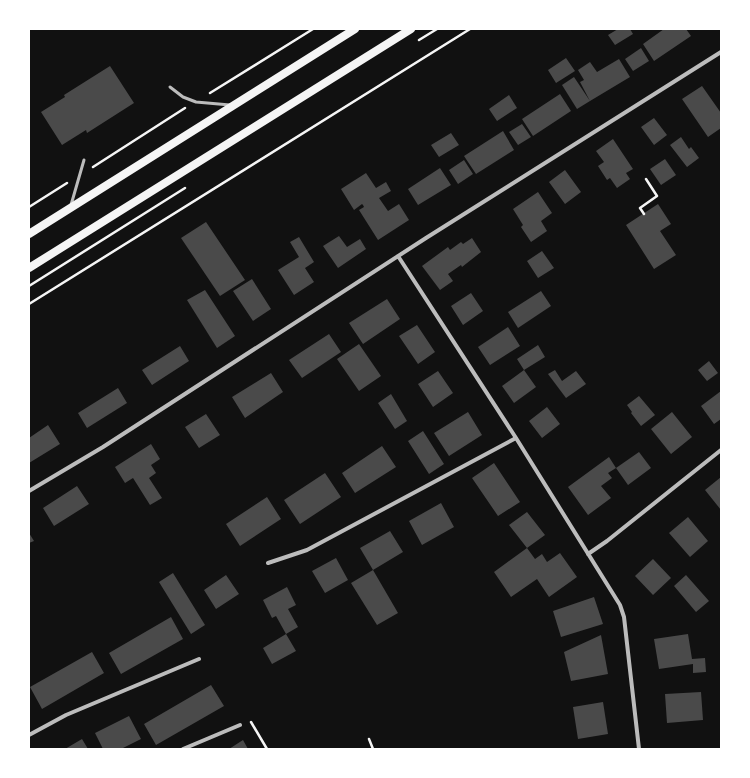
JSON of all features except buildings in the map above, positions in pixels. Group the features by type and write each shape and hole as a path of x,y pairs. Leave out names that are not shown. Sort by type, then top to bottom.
{"main road":[{"path":"29,234 355,29"},
{"path":"29,268 411,29"}],"street":[{"path":"29,491 103,446 398,256 721,52"},
{"path":"398,256 516,438 620,605 624,617 639,749"},
{"path":"268,563 307,550 516,438"},
{"path":"588,554 607,541 721,450"},
{"path":"29,735 66,715 199,659"},
{"path":"183,749 240,725"}],"lane":[{"path":"170,87 183,97 196,102 234,106"},
{"path":"70,208 84,160"}],"path":[{"path":"29,207 313,29"},
{"path":"29,304 470,29"},
{"path":"644,214 640,208 657,196 646,180"},
{"path":"240,725 248,719 267,749"},
{"path":"369,739 373,749"}]}
